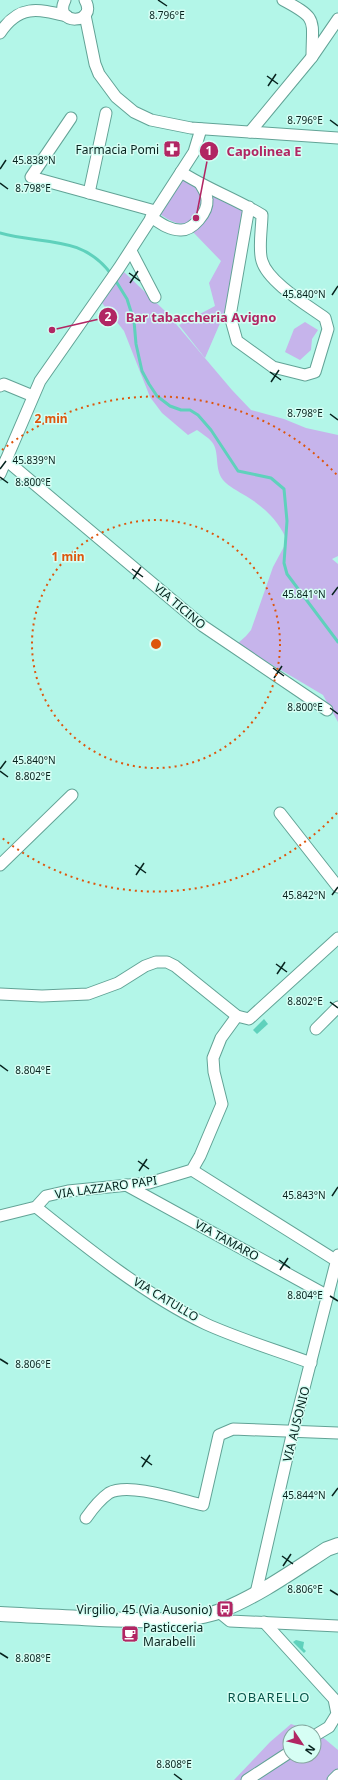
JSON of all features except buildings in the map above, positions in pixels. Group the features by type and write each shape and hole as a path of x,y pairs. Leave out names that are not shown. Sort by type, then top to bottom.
{"main road":[{"path":"0,1614 153,1620 191,1618 219,1612 256,1593 327,1548 338,1545"}],"street":[{"path":"65,0 63,9 89,40"},
{"path":"44,11 65,0"},
{"path":"86,0 88,7 86,13 89,40 99,74 125,105 134,112 151,120 201,129 338,138"},
{"path":"0,32 12,19 26,10 44,11 78,20 86,13 96,0"},
{"path":"283,0 305,12 312,20 312,58"},
{"path":"250,132 312,58 338,19"},
{"path":"89,193 106,113"},
{"path":"71,118 31,177 89,193 153,214 168,227 180,231 190,228 206,209 207,201 201,185"},
{"path":"0,474 40,381 119,268 194,152 201,129"},
{"path":"181,172 201,185 249,207 262,215 261,259 266,272 294,296 325,318 328,329 315,372 305,375 273,367 237,341 230,316 249,207"},
{"path":"130,251 155,297"},
{"path":"0,386 4,384 33,396"},
{"name":"VIA TICINO","path":"6,460 203,626 327,710"},
{"path":"0,865 72,795"},
{"path":"280,813 338,887"},
{"path":"0,994 42,996 88,994 118,983 145,966 156,962 167,962 175,966 237,1016 249,1019 338,938"},
{"path":"316,1029 338,1008"},
{"path":"237,1016 220,1038 213,1058 214,1072 222,1104 200,1156 192,1170 337,1258"},
{"name":"VIA LAZZARO PAPI","path":"0,1216 36,1208 46,1196 68,1191 150,1183 192,1170"},
{"name":"VIA TAMARO","path":"126,1185 328,1296"},
{"name":"VIA CATULLO","path":"36,1208 82,1244 161,1300 206,1324 311,1363"},
{"name":"VIA AUSONIO","path":"256,1593 293,1431 337,1258"},
{"path":"86,1518 97,1502 111,1492 136,1489 204,1505 219,1435 233,1429 338,1433"},
{"path":"219,1612 230,1621 338,1626"},
{"path":"264,1622 334,1699 337,1714 329,1727 322,1731"},
{"path":"247,1780 282,1757"},
{"path":"333,1780 338,1775"}],"shaded area":[{"path":"182,176 197,186 204,204 190,223 185,224 173,222 158,213"},
{"path":"212,194 243,209 227,307 205,358 179,325 215,306 209,283 221,261 193,232 209,211 212,201"},
{"path":"124,272 165,311 232,390 251,410 284,419 306,428 338,435 338,556 332,559 338,564 338,722 323,695 237,644 251,630 273,567 287,541 280,527 265,510 223,480 220,476 216,451 212,442 197,430 188,435 162,413 150,397 124,331 102,303"},
{"path":"305,322 318,330 312,339 311,350 300,360 285,352 294,329"},
{"path":"264,1019 268,1024 257,1034 253,1030"},
{"path":"296,1640 304,1642 303,1648 306,1651 304,1653 293,1642"},
{"path":"282,1732 282,1764 322,1764 322,1737 338,1750 338,1769 328,1780 234,1780 270,1742"}],"waterway":[{"path":"0,233 15,237 60,243 74,247 87,252 100,261 111,274"},
{"path":"114,278 127,299 134,321 136,344 142,371 157,396 170,406 181,410 190,410 198,415 211,430 238,471 271,478 284,489 287,521 284,563 287,574 338,642"}],"place":[{"name":"Farmacia Pomi","path":"172,149"},
{"name":"Capolinea E","path":"196,218"},
{"name":"Bar tabaccheria Avigno","path":"52,330"},
{"name":"Virgilio, 45 (Via Ausonio)","path":"225,1609"},
{"name":"Pasticceria Marabelli","path":"130,1634"}],"district":[{"name":"ROBARELLO","path":"269,1697"}]}
